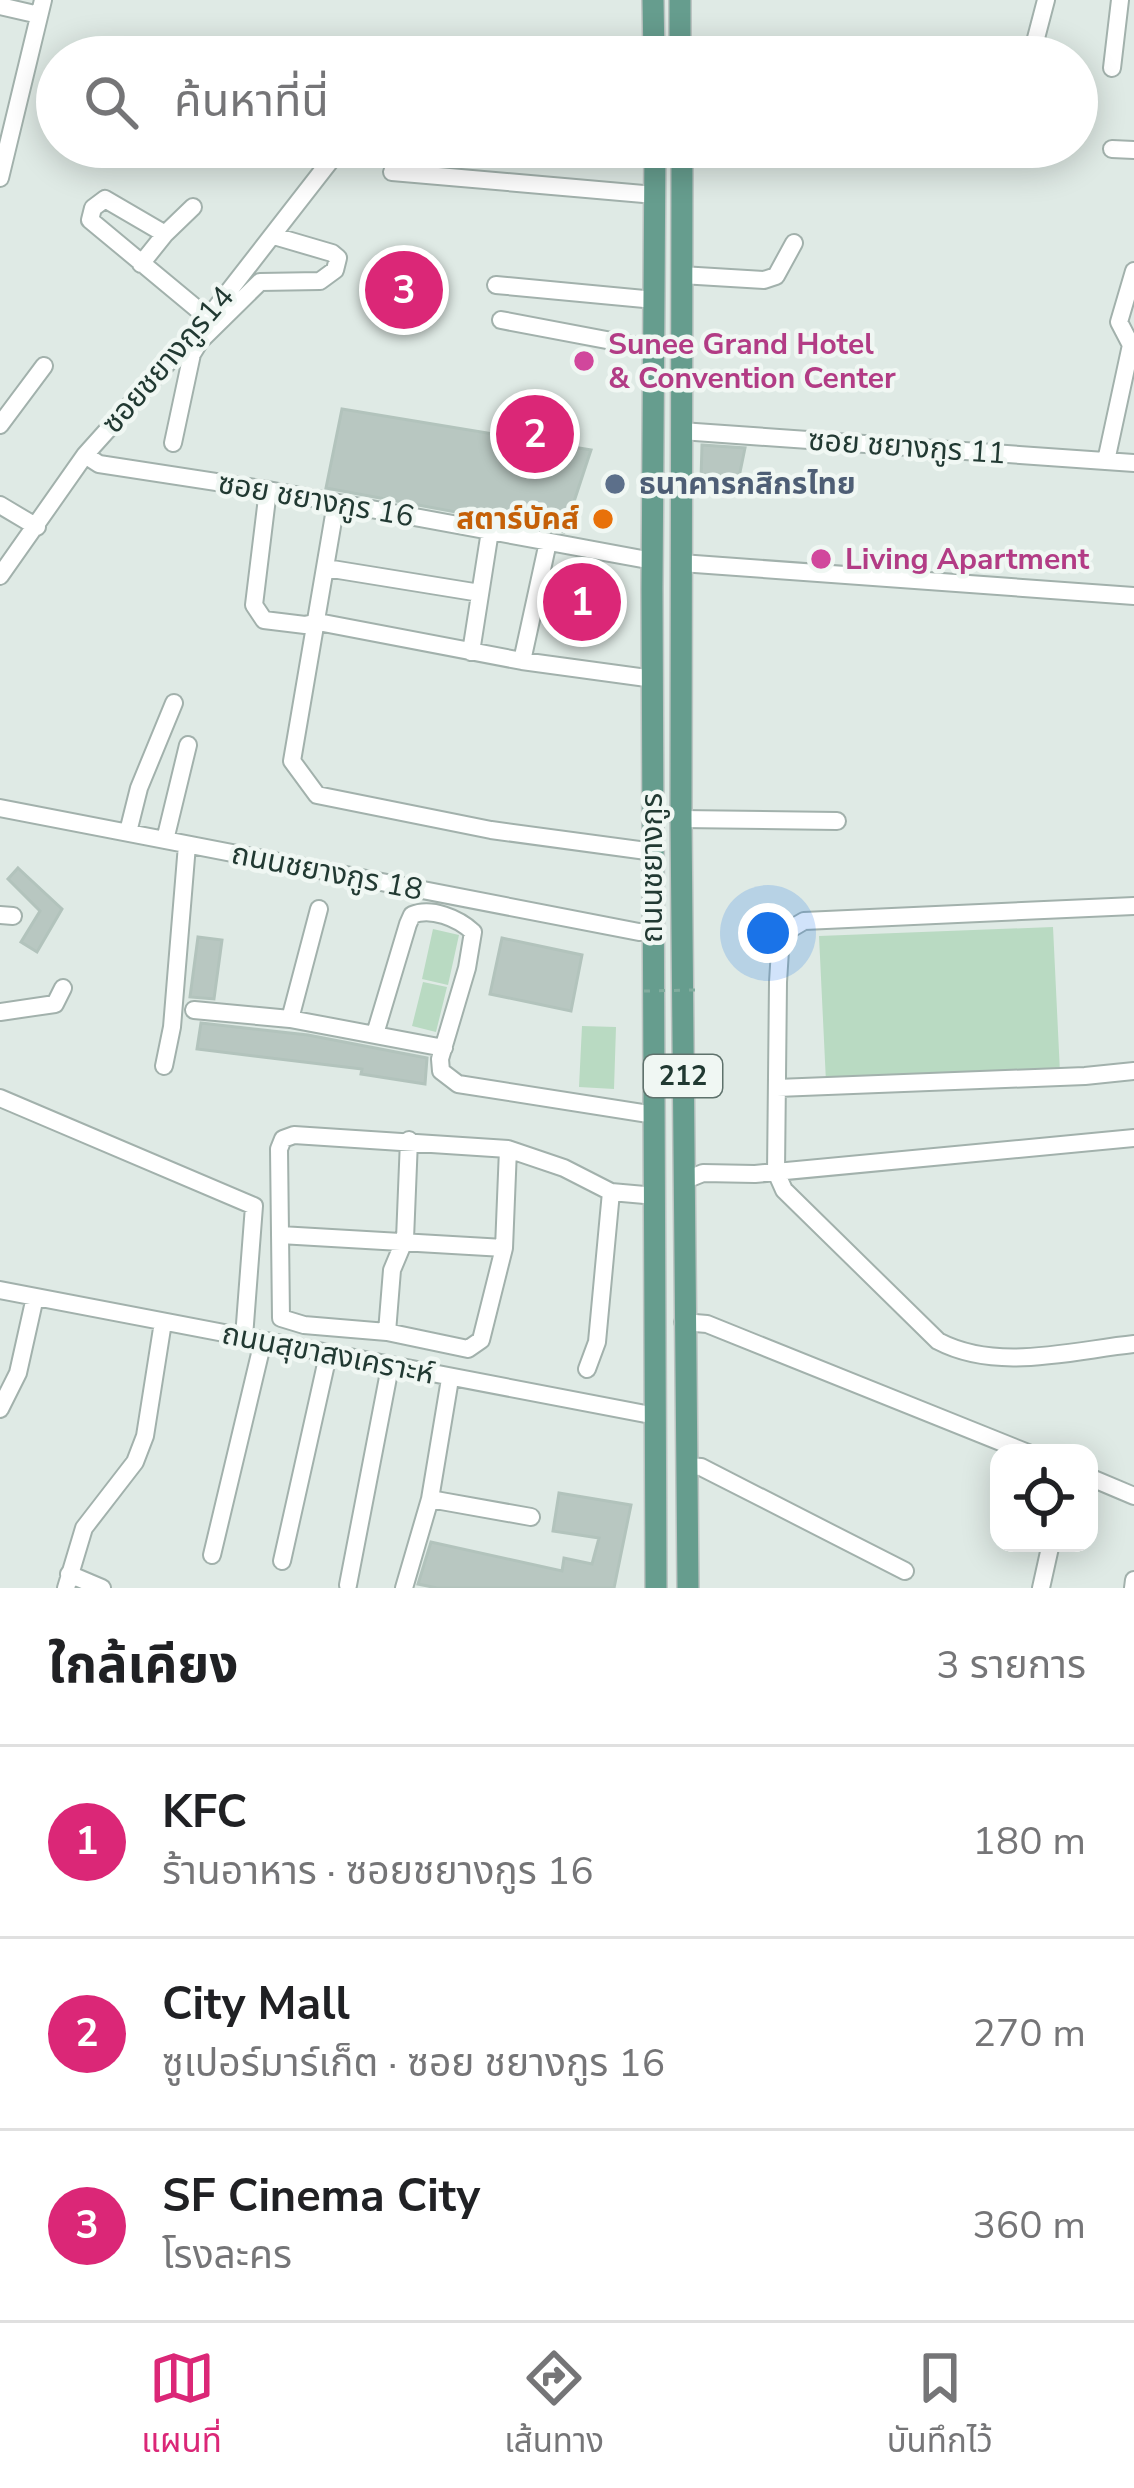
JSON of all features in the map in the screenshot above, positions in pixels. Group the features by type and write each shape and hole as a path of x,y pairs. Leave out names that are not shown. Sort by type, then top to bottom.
{"main road":[{"path":"653,0 654,36"},
{"path":"680,0 680,36"},
{"name":"ถนนชยางกูร","path":"655,168 656,1588"},
{"name":"ถนนชยางกูร","path":"682,168 683,1322 688,1588"},
{"path":"653,561 681,563"},
{"path":"656,1189 683,1181"}],"street":[{"path":"636,0 653,0"},
{"path":"1037,36 1046,0"},
{"path":"1112,68 1120,0"},
{"path":"0,6 41,8 3,148 0,178"},
{"path":"1112,149 1134,150"},
{"name":"ซอยชยางกูร14","path":"0,576 86,454 208,317 325,168"},
{"path":"392,172 655,195"},
{"path":"165,234 110,200 98,202 90,220 208,317"},
{"path":"141,264 193,207"},
{"path":"172,443 188,366 200,341 260,282 320,281 335,270 338,259 332,253 274,236"},
{"path":"681,275 764,280 776,276 794,243"},
{"path":"1106,461 1132,344 1119,322 1134,271"},
{"path":"496,285 655,300"},
{"path":"500,320 654,350"},
{"path":"0,425 44,366"},
{"name":"ซอย ชยางกูร 11","path":"680,431 1134,463"},
{"name":"ซอย ชยางกูร 16","path":"86,454 99,464 653,561"},
{"path":"268,490 254,605 264,620 319,622 522,661 654,679"},
{"path":"336,503 292,760 317,795 491,830 655,852"},
{"path":"0,505 38,526"},
{"path":"471,652 490,531"},
{"path":"522,661 548,542"},
{"path":"681,563 1134,596"},
{"path":"326,568 480,593"},
{"path":"128,832 139,788 174,703"},
{"path":"165,840 188,746"},
{"name":"ถนนชยางกูร 18","path":"0,808 639,932 655,931"},
{"path":"681,819 837,821"},
{"path":"164,1066 172,1028 187,845"},
{"path":"1134,906 804,921 787,931 780,950 776,1172 784,1190 869,1274 938,1341 962,1354 992,1360 1134,1344"},
{"path":"290,1019 319,909"},
{"path":"375,1034 412,916 428,911 464,923 472,932 441,1070 458,1084 655,1115"},
{"path":"0,1012 48,1007 63,988"},
{"path":"194,1010 290,1019 444,1048"},
{"path":"777,1088 1134,1071"},
{"path":"1,1101 254,1206 244,1337"},
{"path":"508,1148 504,1248 476,1346 468,1349 281,1318 279,1149 283,1139 294,1135 508,1148 564,1168 611,1192 656,1189"},
{"path":"683,1181 703,1174 776,1172 1134,1138"},
{"path":"387,1332 392,1270 405,1239 409,1140"},
{"path":"587,1369 597,1342 611,1192"},
{"path":"280,1235 504,1248"},
{"name":"ถนนสุขาสงเคราะห์","path":"1,1295 35,1297 656,1416"},
{"path":"0,1409 18,1373 35,1297"},
{"path":"102,1588 68,1581 84,1528 135,1462 145,1436 163,1322"},
{"path":"683,1322 707,1324 1006,1444"},
{"path":"212,1555 263,1341"},
{"path":"282,1562 328,1354"},
{"path":"348,1585 390,1367"},
{"path":"404,1588 430,1499 450,1379"},
{"path":"688,1466 701,1467 905,1571"},
{"path":"1098,1482 1134,1496"},
{"path":"430,1499 531,1517"},
{"path":"1041,1588 1049,1552"}],"path":[{"path":"644,991 694,991"}],"green space":[{"path":"1053,927 1060,1073 826,1082 819,936"},
{"path":"433,929 459,935 448,985 422,979"},
{"path":"423,982 447,987 436,1032 412,1026"},
{"path":"582,1026 616,1027 614,1089 579,1087"}],"building":[{"path":"342,409 591,450 564,532 326,488"},
{"path":"702,445 745,448 738,482 701,479"},
{"path":"18,868 62,909 37,952 21,942 40,911 8,879"},
{"path":"198,937 222,940 214,999 190,997"},
{"path":"502,938 582,955 571,1011 490,994"},
{"path":"201,1023 308,1035 427,1058 425,1084 361,1074 362,1069 197,1049"},
{"path":"559,1493 631,1505 614,1588 437,1588 418,1584 431,1542 562,1571 564,1558 592,1564 599,1538 553,1531"}],"place":[{"name":"SF Cinema City","path":"404,290"},
{"name":"Sunee Grand Hotel & Convention Center","path":"584,361"},
{"name":"City Mall","path":"535,434"},
{"name":"ธนาคารกสิกรไทย","path":"615,484"},
{"name":"สตาร์บัคส์","path":"603,519"},
{"name":"Living Apartment","path":"821,559"},
{"name":"KFC","path":"582,602"}]}
